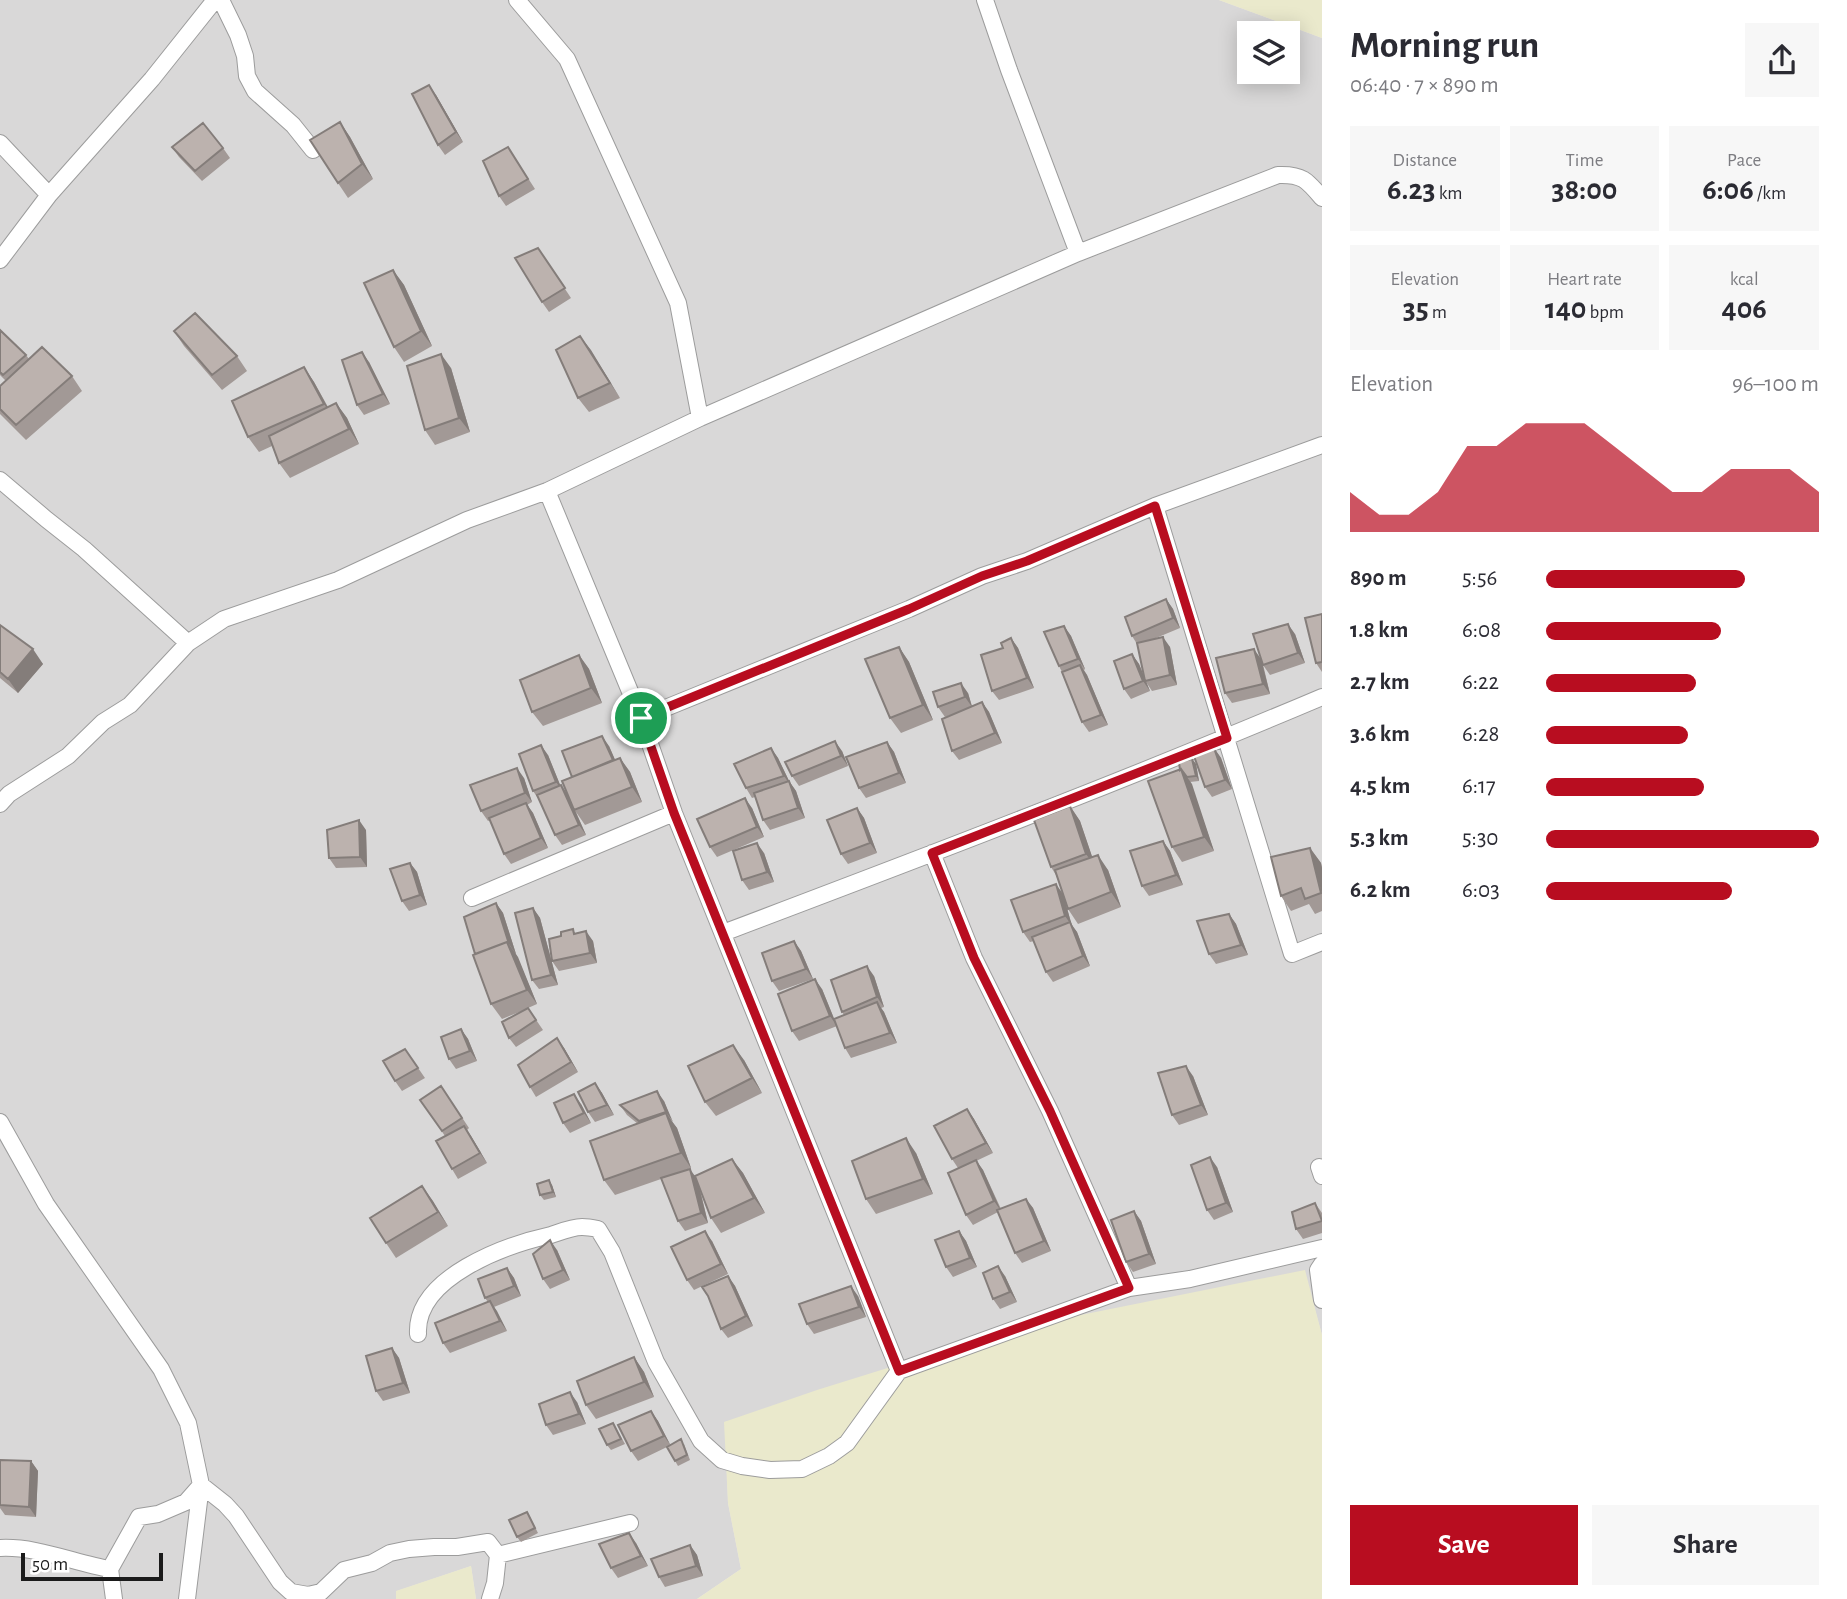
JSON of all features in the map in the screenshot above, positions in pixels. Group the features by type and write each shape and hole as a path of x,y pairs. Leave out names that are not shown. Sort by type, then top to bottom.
{"street":[{"path":"517,0 568,60 678,303 700,418"},
{"path":"985,0 1078,253"},
{"path":"0,260 49,195 152,79 214,1 238,35 245,56 247,76 255,92 293,125 313,150"},
{"path":"0,143 49,195"},
{"path":"3,795 68,756 103,722 130,705 188,643 225,619 338,580 467,520 547,491 700,418 1078,253 1278,175 1293,174 1307,181 1322,198"},
{"path":"641,718 1155,506 1322,445"},
{"path":"0,480 84,550 188,643"},
{"path":"547,491 641,718 674,813 899,1371"},
{"path":"1155,506 1292,954 1322,942"},
{"path":"723,933 1227,738 1322,697"},
{"path":"472,898 674,813"},
{"path":"932,853 974,958 1050,1111 1129,1288"},
{"path":"0,1122 46,1204 161,1369 188,1423 201,1485 187,1599"},
{"path":"418,1334 423,1307 450,1278 498,1251 535,1238 580,1227 598,1229 612,1252 656,1362 701,1441 722,1460 769,1470 802,1469 847,1443 899,1371 1129,1288 1190,1279 1322,1248"},
{"path":"1322,1264 1318,1270 1322,1300"},
{"path":"201,1485 236,1516 280,1582 290,1592 308,1595 321,1592 344,1570 372,1563 390,1553 488,1542 498,1555 490,1599"},
{"path":"114,1599 110,1569 139,1517 158,1514 186,1502 201,1485"},
{"path":"498,1555 630,1523"},
{"path":"0,1548 43,1553 110,1569"}],"shaded area":[{"path":"0,0 1219,0 1276,21 1237,21 1237,84 1300,84 1300,30 1322,38 1322,1335 1304,1271 725,1422 728,1503 741,1569 697,1599 476,1599 471,1566 397,1591 396,1599 0,1599"}],"green space":[{"path":"1219,0 1322,0 1322,38 1300,30 1300,21 1276,21"},
{"path":"1305,1270 1322,1335 1322,1599 697,1599 741,1569 728,1503 724,1422 1016,1328"},
{"path":"471,1566 476,1599 396,1599 396,1591"}],"building":[{"path":"429,85 456,132 438,145 412,94"},
{"path":"340,122 362,164 338,183 310,140"},
{"path":"203,123 223,148 195,171 172,147"},
{"path":"508,147 528,179 499,196 483,161"},
{"path":"538,248 565,288 542,302 515,258"},
{"path":"393,270 421,331 394,347 364,283"},
{"path":"195,313 237,356 212,375 174,331"},
{"path":"0,330 26,355 3,375 0,372"},
{"path":"580,336 610,383 578,398 556,350"},
{"path":"42,347 72,376 16,425 0,409 0,386"},
{"path":"362,352 383,394 357,405 342,360"},
{"path":"441,354 459,418 425,430 407,366"},
{"path":"304,367 324,404 248,437 232,401"},
{"path":"336,403 349,429 279,463 269,436"},
{"path":"1166,599 1173,618 1132,636 1125,617"},
{"path":"1322,614 1322,662 1316,663 1305,618"},
{"path":"1288,624 1298,653 1263,665 1253,634"},
{"path":"0,625 33,649 8,679 0,672"},
{"path":"1064,626 1078,659 1059,666 1044,632"},
{"path":"1163,637 1170,675 1145,681 1137,643"},
{"path":"1011,638 1027,678 992,691 981,655 1003,648 1001,643"},
{"path":"899,647 923,705 890,718 865,659"},
{"path":"1254,649 1263,684 1225,693 1216,658"},
{"path":"1132,654 1143,681 1124,689 1114,661"},
{"path":"579,655 591,688 532,712 520,680"},
{"path":"1080,665 1101,715 1082,722 1062,672"},
{"path":"961,683 965,697 938,707 933,692"},
{"path":"982,702 995,733 952,751 942,719"},
{"path":"602,736 613,760 572,777 562,751"},
{"path":"835,741 841,756 792,776 785,762"},
{"path":"887,742 899,773 859,788 846,757"},
{"path":"541,745 556,782 533,791 519,754"},
{"path":"771,748 784,776 746,788 734,764"},
{"path":"1214,748 1225,780 1205,787 1194,756"},
{"path":"620,758 632,787 574,810 562,781"},
{"path":"1192,759 1196,776 1187,777 1180,770 1179,762"},
{"path":"517,768 525,793 481,811 470,785"},
{"path":"1181,769 1204,837 1172,847 1148,781"},
{"path":"789,781 798,808 763,820 754,793"},
{"path":"561,785 579,825 555,835 537,795"},
{"path":"745,798 757,827 710,847 697,819"},
{"path":"526,803 541,838 504,854 489,818"},
{"path":"1070,806 1086,854 1051,867 1034,820"},
{"path":"857,808 870,843 841,854 827,820"},
{"path":"359,820 360,857 329,858 327,830"},
{"path":"1163,841 1176,875 1142,886 1130,851"},
{"path":"757,843 767,872 742,880 733,851"},
{"path":"1310,848 1321,893 1305,899 1301,888 1281,896 1271,857"},
{"path":"1098,855 1111,892 1068,909 1055,870"},
{"path":"410,863 420,895 402,901 390,869"},
{"path":"1056,884 1065,916 1023,932 1011,900"},
{"path":"496,903 509,944 507,942 475,954 464,917"},
{"path":"533,908 551,975 532,980 515,913"},
{"path":"1229,914 1241,945 1209,954 1197,921"},
{"path":"1070,922 1083,956 1046,972 1032,937"},
{"path":"573,929 574,934 586,931 590,953 552,961 549,939"},
{"path":"794,941 806,969 772,981 762,953"},
{"path":"507,942 527,990 491,1004 473,955"},
{"path":"867,966 877,997 842,1012 831,980"},
{"path":"815,979 830,1016 792,1031 778,994"},
{"path":"877,1002 890,1033 845,1048 834,1019"},
{"path":"528,1008 536,1020 509,1038 502,1022"},
{"path":"461,1029 470,1051 449,1059 441,1037"},
{"path":"557,1038 571,1062 530,1087 518,1065"},
{"path":"733,1045 752,1078 705,1102 688,1066"},
{"path":"405,1049 418,1068 395,1081 383,1061"},
{"path":"1186,1066 1201,1105 1172,1115 1158,1073"},
{"path":"595,1083 607,1105 588,1112 578,1092"},
{"path":"441,1086 462,1118 442,1131 420,1100"},
{"path":"657,1091 666,1112 639,1121 620,1105"},
{"path":"574,1094 584,1113 563,1123 554,1103"},
{"path":"967,1109 986,1143 952,1159 934,1126"},
{"path":"666,1113 681,1153 604,1180 590,1141"},
{"path":"464,1126 480,1153 452,1169 436,1141"},
{"path":"906,1138 923,1179 866,1199 852,1161"},
{"path":"1210,1157 1226,1203 1207,1210 1191,1165"},
{"path":"732,1159 754,1198 711,1218 695,1176"},
{"path":"976,1160 994,1201 966,1215 948,1173"},
{"path":"690,1169 701,1213 678,1221 661,1178"},
{"path":"549,1180 553,1192 540,1195 537,1184"},
{"path":"422,1186 438,1212 386,1243 370,1218"},
{"path":"1026,1199 1044,1241 1015,1253 997,1210"},
{"path":"1315,1203 1322,1221 1296,1229 1292,1212"},
{"path":"1134,1211 1149,1254 1126,1262 1111,1220"},
{"path":"705,1231 721,1264 687,1280 671,1247"},
{"path":"959,1231 970,1258 946,1267 935,1240"},
{"path":"550,1240 563,1270 543,1279 533,1254"},
{"path":"998,1266 1010,1292 993,1299 983,1273"},
{"path":"507,1268 514,1286 485,1298 478,1279"},
{"path":"728,1276 746,1316 721,1329 702,1287"},
{"path":"851,1286 859,1307 807,1324 799,1304"},
{"path":"490,1301 500,1321 443,1343 435,1323"},
{"path":"392,1348 403,1383 376,1391 366,1356"},
{"path":"634,1357 644,1382 586,1405 577,1381"},
{"path":"570,1392 579,1414 546,1425 539,1404"},
{"path":"651,1411 664,1436 631,1451 618,1425"},
{"path":"613,1423 621,1439 607,1445 599,1429"},
{"path":"681,1439 687,1455 675,1461 667,1447"},
{"path":"0,1460 31,1461 29,1507 0,1505"},
{"path":"527,1512 535,1528 517,1537 509,1520"},
{"path":"629,1533 641,1556 611,1568 599,1544"},
{"path":"690,1545 696,1566 659,1577 651,1559"}],"route":[{"path":"1155,506 1227,738 932,853 974,958 1050,1111 1129,1288 899,1371 674,813 641,718 1155,506"}]}
